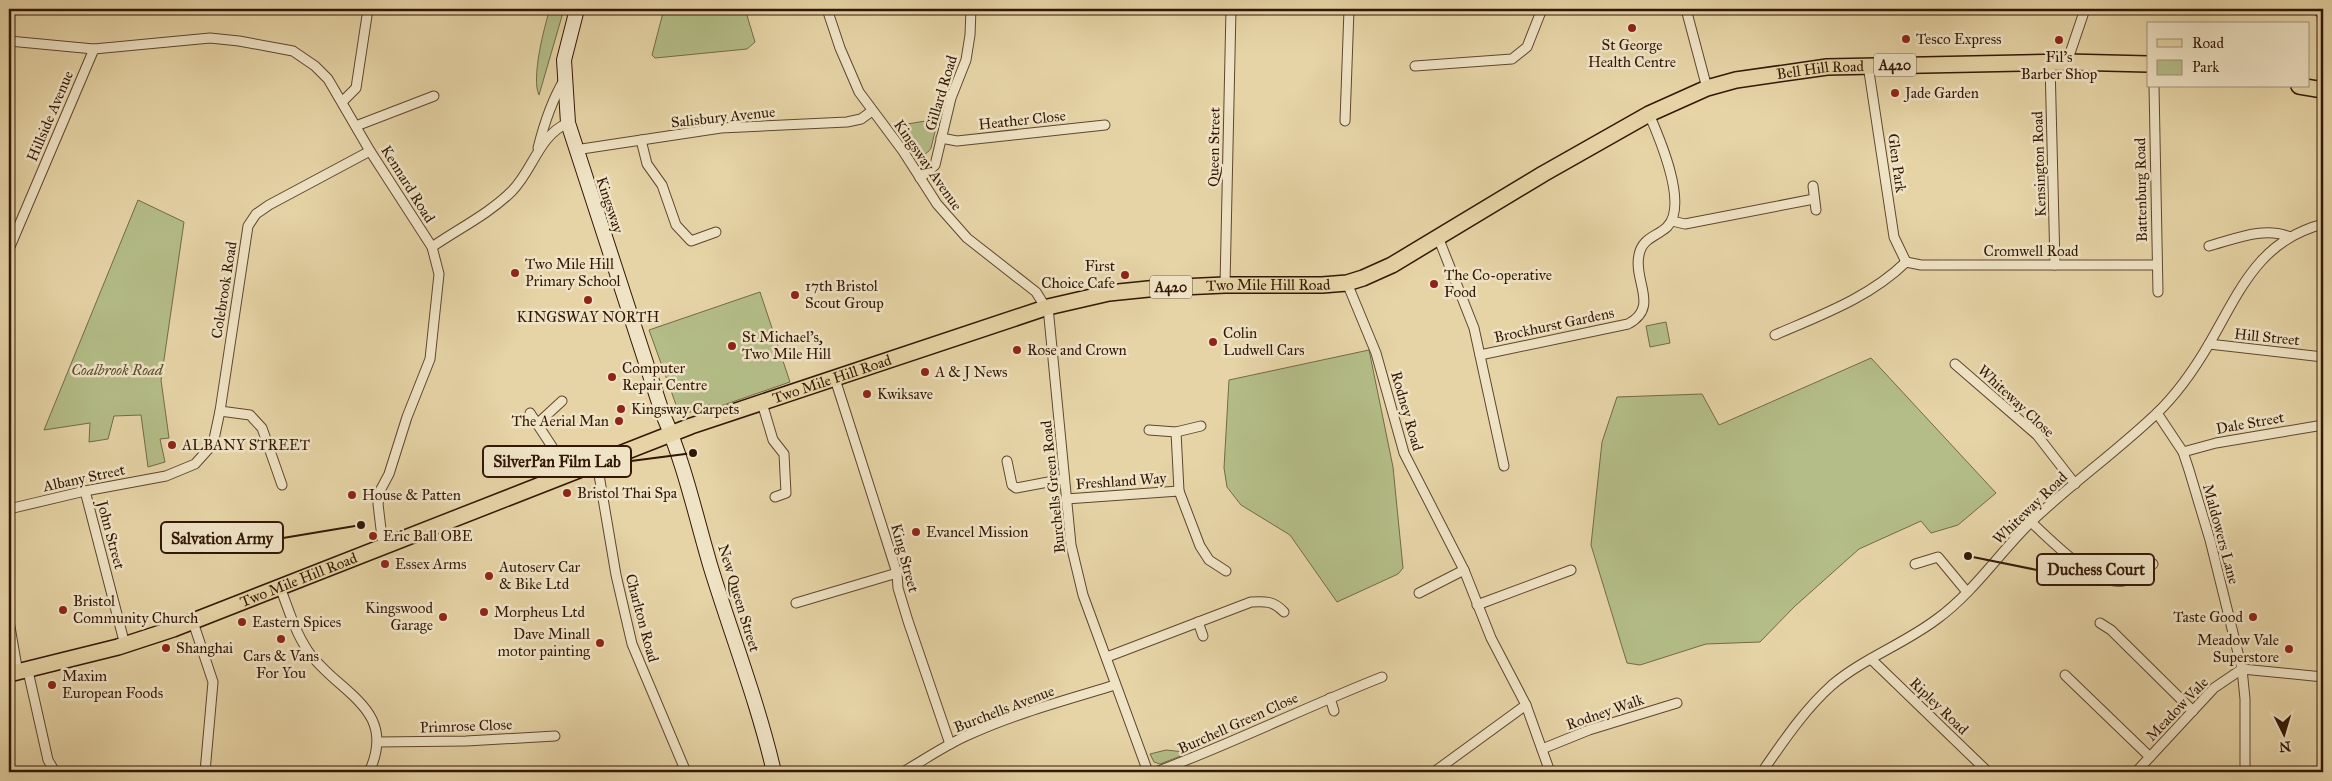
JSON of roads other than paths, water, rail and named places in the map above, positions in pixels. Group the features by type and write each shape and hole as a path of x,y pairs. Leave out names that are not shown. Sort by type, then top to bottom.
{"main road":[{"name":"Bell Hill Road","path":"1648,114 1707,88 1736,80 1786,71 1868,65 2068,62 2147,64"},
{"path":"2310,88 2323,90"},
{"name":"Two Mile Hill Road","path":"18,673 125,645 192,622 672,434 1047,308 1110,293 1158,288 1346,283 1392,265 1543,174 1648,114"}],"street":[{"path":"342,101 356,88 368,9"},
{"name":"Kingsway","path":"577,9 564,60 568,123 575,150 662,412 672,434"},
{"name":"Kingsway Avenue","path":"827,9 859,92 903,151 951,221 967,238 1036,292 1047,308"},
{"name":"Gillard Road","path":"920,178 934,165 951,98 969,49 971,9"},
{"name":"Queen Street","path":"1225,285 1230,9"},
{"path":"1345,121 1348,9"},
{"path":"1415,66 1512,59 1527,47 1542,9"},
{"path":"1686,9 1707,88"},
{"path":"2068,62 2085,9"},
{"path":"2317,9 2323,16"},
{"name":"Kennard Road","path":"9,41 94,49 210,38 239,41 293,52 315,66 328,79 370,151 432,247 439,274 430,359 389,474 381,489 378,504 383,546"},
{"name":"Hillside Avenue","path":"9,249 94,49"},
{"name":"Kensington Road","path":"2050,63 2055,265"},
{"name":"Glen Park","path":"1868,65 1894,237 1898,249 1906,262"},
{"path":"536,156 546,117 564,80"},
{"name":"Battenburg Road","path":"2154,88 2158,292"},
{"path":"356,126 434,96"},
{"name":"Salisbury Avenue","path":"575,150 721,128 847,122 861,119 872,111"},
{"path":"1648,114 1664,148 1672,182 1674,207 1672,221 1685,224 1814,199"},
{"path":"432,247 503,199 518,185 551,134 568,123"},
{"name":"Heather Close","path":"941,138 957,141 1105,125"},
{"path":"641,140 647,164 662,185 676,225 691,241 716,232"},
{"name":"Colebrook Road","path":"166,476 195,464 213,444 220,411 248,226 256,214 269,205 370,151"},
{"path":"1813,186 1816,210"},
{"name":"Brockhurst Gardens","path":"1480,355 1635,321 1641,315 1644,300 1638,267 1640,249 1651,236 1666,228 1672,221"},
{"name":"Whiteway Road","path":"1762,772 1789,733 1818,698 1871,658 1937,619 1967,592 2032,522 2157,413 2208,344 2241,286 2255,268 2290,237 2323,224"},
{"path":"2209,246 2253,234 2278,233 2290,237"},
{"path":"1438,237 1474,328 1504,466"},
{"path":"1775,335 1846,304 1890,278 1906,262"},
{"name":"Cromwell Road","path":"1906,262 1922,265 2156,264"},
{"name":"Rodney Road","path":"1346,283 1379,362 1404,453 1464,570 1492,638 1526,705 1550,772"},
{"name":"Burchells Green Road","path":"1047,308 1071,545 1083,595 1148,772"},
{"name":"Hill Street","path":"2208,344 2323,357"},
{"name":"Whiteway Close","path":"1955,364 2037,435 2075,484"},
{"name":"King Street","path":"835,379 897,573 898,588 908,622 950,744"},
{"path":"537,424 562,401"},
{"path":"762,403 773,440 784,454 786,493 775,497"},
{"path":"220,411 250,414 262,428 282,485"},
{"name":"Maldowers Lane","path":"2157,413 2183,452 2210,540 2242,669 2245,700 2245,772"},
{"path":"530,414 570,474"},
{"name":"Dale Street","path":"2183,452 2216,442 2323,425"},
{"path":"1149,430 1176,432 1201,426"},
{"name":"Freshland Way","path":"1176,432 1179,491 1200,546 1209,560 1226,570"},
{"name":"New Queen Street","path":"672,434 681,458 711,566 750,686 774,772"},
{"path":"1007,461 1012,484 1016,488 1064,479"},
{"name":"Charlton Road","path":"597,462 616,575 632,644 686,772"},
{"name":"Albany Street","path":"9,508 166,476"},
{"name":"John Street","path":"85,491 125,645"},
{"name":"Freshland Way","path":"1066,499 1179,491"},
{"path":"2032,522 2081,567 2106,578 2120,582 2126,581 2153,564"},
{"path":"1916,564 1938,557 1967,592"},
{"path":"1419,593 1464,570"},
{"path":"1478,605 1570,570"},
{"path":"796,603 897,573"},
{"path":"280,587 307,650 323,669 359,699 368,710 378,742 376,758 369,772"},
{"path":"1107,657 1251,602 1266,601 1278,605 1284,612"},
{"path":"9,621 18,673 48,760 55,772"},
{"path":"192,622 212,682 204,772"},
{"path":"1198,622 1203,636"},
{"path":"2100,623 2111,630 2193,711"},
{"name":"Ripley Road","path":"1871,658 1988,772"},
{"path":"2242,669 2323,678"},
{"name":"Meadow Vale","path":"2136,772 2214,688 2242,669"},
{"path":"2065,675 2150,757"},
{"name":"Burchell Green Close","path":"1156,772 1210,752 1330,698 1382,677"},
{"name":"Burchells Avenue","path":"907,771 950,744 998,723 1116,685"},
{"path":"1330,698 1334,710"},
{"name":"Rodney Walk","path":"1542,749 1589,730 1677,703"},
{"path":"1434,772 1526,705"},
{"name":"Primrose Close","path":"378,742 466,741 554,736"}],"place":[{"name":"St George Health Centre","path":"1632,28"},
{"name":"Tesco Express","path":"1906,39"},
{"name":"Fil's Barber Shop","path":"2059,40"},
{"name":"Jade Garden","path":"1895,93"},
{"name":"Two Mile Hill Primary School","path":"515,273"},
{"name":"First Choice Cafe","path":"1125,275"},
{"name":"The Co-operative Food","path":"1434,284"},
{"name":"17th Bristol Scout Group","path":"795,295"},
{"name":"KINGSWAY NORTH","path":"588,300"},
{"name":"Colin Ludwell Cars","path":"1213,342"},
{"name":"St Michael's, Two Mile Hill","path":"732,346"},
{"name":"Rose and Crown","path":"1017,350"},
{"name":"A & J News","path":"925,372"},
{"name":"Computer Repair Centre","path":"612,377"},
{"name":"Kwiksave","path":"867,394"},
{"name":"Kingsway Carpets","path":"621,409"},
{"name":"The Aerial Man","path":"619,421"},
{"name":"ALBANY STREET","path":"172,445"},
{"name":"SilverPan Film Lab","path":"693,453"},
{"name":"Bristol Thai Spa","path":"567,493"},
{"name":"House & Patten","path":"352,495"},
{"name":"Salvation Army","path":"361,525"},
{"name":"Evancel Mission","path":"916,532"},
{"name":"Eric Ball OBE","path":"373,536"},
{"name":"Duchess Court","path":"1968,556"},
{"name":"Essex Arms","path":"385,564"},
{"name":"Autoserv Car & Bike Ltd","path":"489,576"},
{"name":"Bristol Community Church","path":"63,610"},
{"name":"Morpheus Ltd","path":"484,612"},
{"name":"Kingswood Garage","path":"443,617"},
{"name":"Taste Good","path":"2253,617"},
{"name":"Eastern Spices","path":"242,622"},
{"name":"Cars & Vans For You","path":"281,639"},
{"name":"Dave Minall motor painting","path":"600,643"},
{"name":"Shanghai","path":"166,648"},
{"name":"Meadow Vale Superstore","path":"2289,649"},
{"name":"Maxim European Foods","path":"52,685"}],"park label":[{"name":"Coalbrook Road","path":"117,370"}]}
